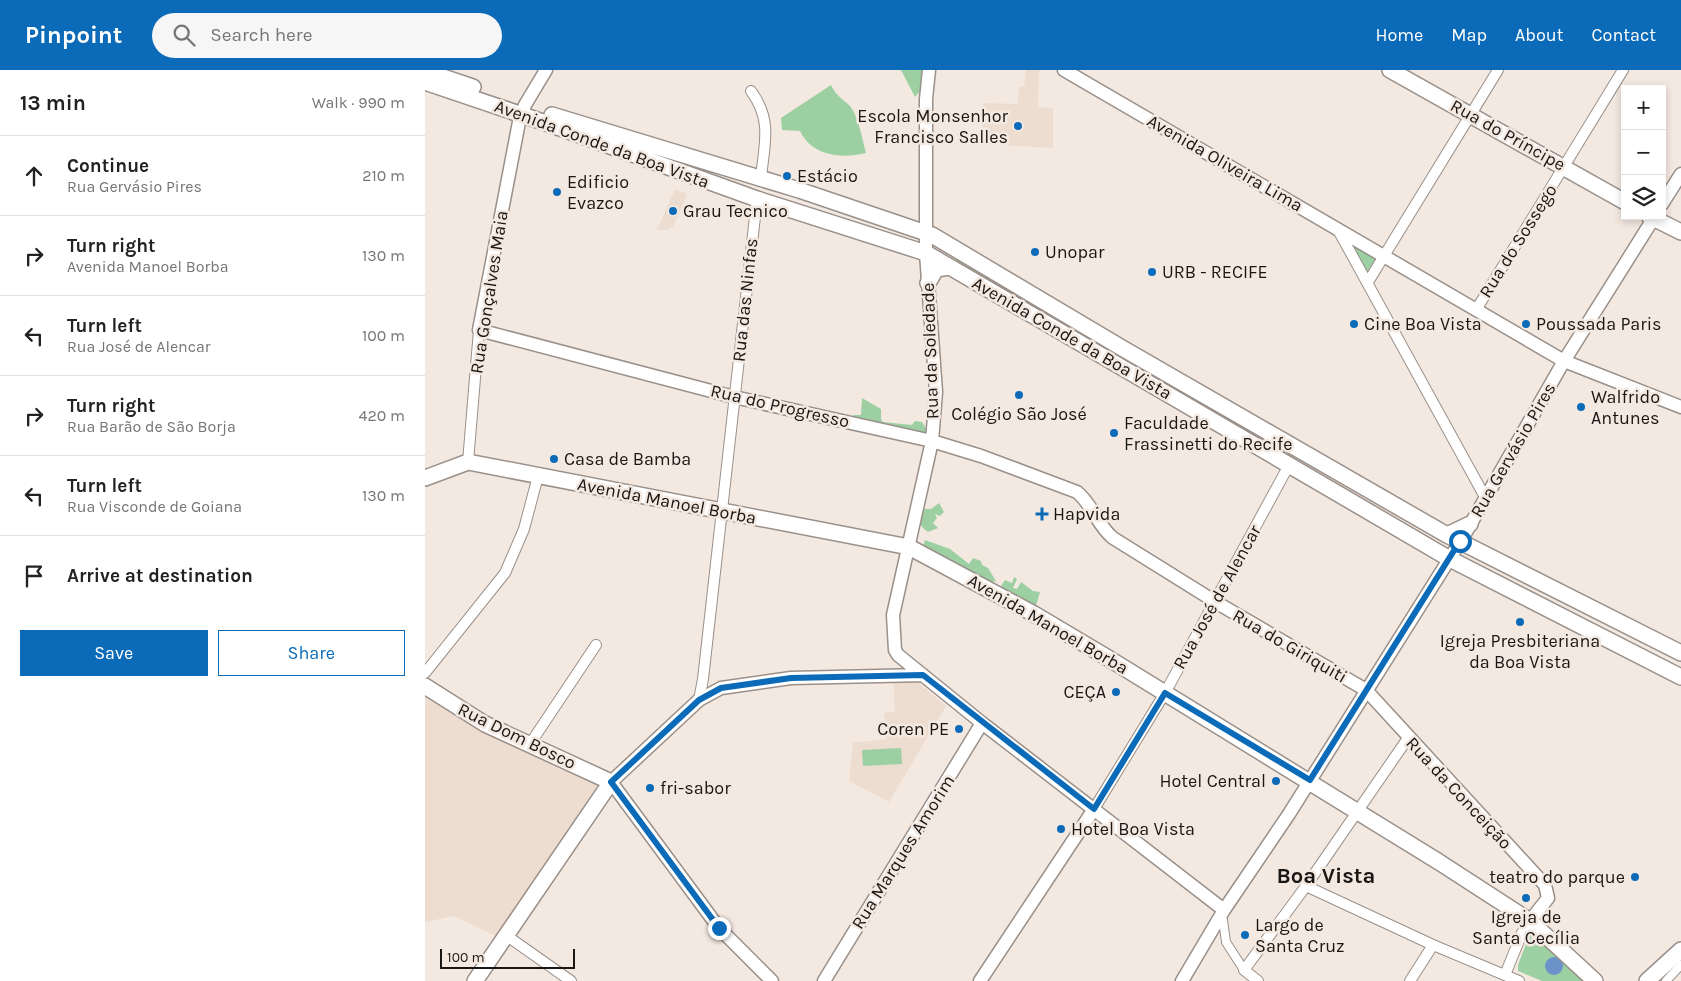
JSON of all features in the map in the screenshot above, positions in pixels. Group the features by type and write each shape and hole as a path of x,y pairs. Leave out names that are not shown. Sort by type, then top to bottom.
{"main road":[{"name":"Rua do Príncipe","path":"1391,70 1470,116 1565,166 1621,200"},
{"name":"Avenida Conde da Boa Vista","path":"425,71 521,114 761,178 926,232 1454,538 1681,653"},
{"name":"Avenida Conde da Boa Vista","path":"425,82 521,114 757,199 926,253 1448,558 1681,677"},
{"path":"1658,220 1681,232"},
{"path":"928,283 936,269 949,266"},
{"path":"425,478 468,462"},
{"name":"Avenida Manoel Borba","path":"468,462 909,547 1034,614 1310,780 1357,812 1530,921 1595,981"},
{"path":"1454,538 1470,524"},
{"name":"Rua Dom Bosco","path":"425,686 477,719 611,782"},
{"path":"475,981 611,782"},
{"path":"1647,981 1681,950"}],"street":[{"path":"521,114 546,70"},
{"name":"Rua da Soledade","path":"929,70 925,99 926,253 935,392 932,441 895,601 893,644 898,655 1196,890 1222,913"},
{"name":"Avenida Oliveira Lima","path":"1064,70 1564,361 1681,407"},
{"path":"1368,282 1498,70"},
{"name":"Rua do Sossego","path":"1476,310 1623,70"},
{"path":"751,92 761,106 766,123 761,178"},
{"name":"Rua Gonçalves Maia","path":"468,462 479,330 521,114"},
{"path":"1666,198 1681,174"},
{"name":"Rua das Ninfas","path":"699,700 757,199"},
{"name":"Rua Gervásio Pires","path":"1470,524 1564,361 1650,220"},
{"path":"1337,228 1485,497"},
{"name":"Rua do Progresso","path":"479,330 735,396 932,441 981,456 1077,492"},
{"name":"Rua José de Alencar","path":"980,981 1094,809 1165,693 1289,465"},
{"path":"425,673 505,573 524,529 538,476"},
{"name":"Rua do Giriquiti","path":"1077,492 1087,500 1106,532 1113,538 1366,690"},
{"path":"1182,981 1222,913 1310,780 1448,558 1454,538"},
{"path":"530,744 596,644"},
{"path":"772,981 719,928 611,782 699,700 721,688 734,684 791,678 923,675"},
{"name":"Rua da Conceição","path":"1366,690 1408,738 1545,885 1548,898 1522,933 1505,975"},
{"name":"Rua Marques Amorim","path":"824,981 982,723"},
{"path":"1244,970 1306,886 1408,738"},
{"path":"1306,886 1433,945 1519,981"},
{"path":"1222,913 1227,942 1244,970 1258,981"},
{"path":"507,936 571,981"},
{"path":"1410,981 1433,945"},
{"path":"1666,981 1681,965"}],"shaded area":[{"name":"Escola Monsenhor Francisco Salles","path":"1026,70 1039,70 1038,107 1053,108 1053,148 981,144 983,103 1018,104 1019,87 1024,87"},
{"name":"Grau Tecnico","path":"675,189 687,194 673,227 670,227 668,230 657,230"},
{"path":"912,678 946,706 889,802 849,781 853,743 887,739 884,713 895,712 893,679"},
{"path":"425,686 611,782 504,940 454,916 425,922"}],"green space":[{"path":"901,70 923,70 921,90 915,97"},
{"path":"831,85 838,95 850,106 856,116 866,153 847,156 828,154 812,146 800,131 782,130 781,118"},
{"path":"1337,227 1384,257 1368,282"},
{"path":"958,258 1117,353 956,261"},
{"path":"862,398 881,409 881,419 883,422 912,425 915,421 922,422 929,433 928,438 852,420 854,415 861,415"},
{"path":"939,503 944,512 940,516 935,514 937,518 933,523 938,528 928,532 922,527 920,522 921,509 931,509"},
{"path":"925,540 950,549 969,564 973,558 981,561 982,565 988,568 996,581 987,583 922,550"},
{"path":"1014,577 1017,579 1013,588 1017,589 1021,582 1033,591 1040,592 1036,606 1031,607 999,589 1005,580 1012,583"},
{"path":"901,748 902,764 863,766 862,750"},
{"path":"1535,934 1590,981 1542,981 1518,971 1518,965 1529,936"}],"water":[{"path":"1554,957 1560,960 1563,966 1560,972 1554,975 1548,972 1545,966 1548,960"}],"place":[{"name":"Escola Monsenhor Francisco Salles","path":"1018,126"},
{"name":"Estácio","path":"787,176"},
{"name":"Edificio Evazco","path":"557,192"},
{"name":"Grau Tecnico","path":"673,211"},
{"name":"Unopar","path":"1035,252"},
{"name":"URB - RECIFE","path":"1152,272"},
{"name":"Cine Boa Vista","path":"1354,324"},
{"name":"Poussada Paris","path":"1526,324"},
{"name":"Colégio São José","path":"1019,395"},
{"name":"Walfrido Antunes","path":"1581,407"},
{"name":"Faculdade Frassinetti do Recife","path":"1114,433"},
{"name":"Casa de Bamba","path":"554,459"},
{"name":"Hapvida","path":"1042,514"},
{"name":"Igreja Presbiteriana da Boa Vista","path":"1520,622"},
{"name":"CEÇA","path":"1116,692"},
{"name":"Coren PE","path":"959,729"},
{"name":"Hotel Central","path":"1276,781"},
{"name":"fri-sabor","path":"650,788"},
{"name":"Hotel Boa Vista","path":"1061,829"},
{"name":"teatro do parque","path":"1635,877"},
{"name":"Igreja de Santa Cecília","path":"1526,898"},
{"name":"Largo de Santa Cruz","path":"1245,935"}],"district":[{"name":"Boa Vista","path":"1326,875"}],"route":[{"path":"719,928 611,782 699,700 721,688 734,684 791,678 890,674 923,675 1094,809 1165,693 1310,780 1460,541"}]}
